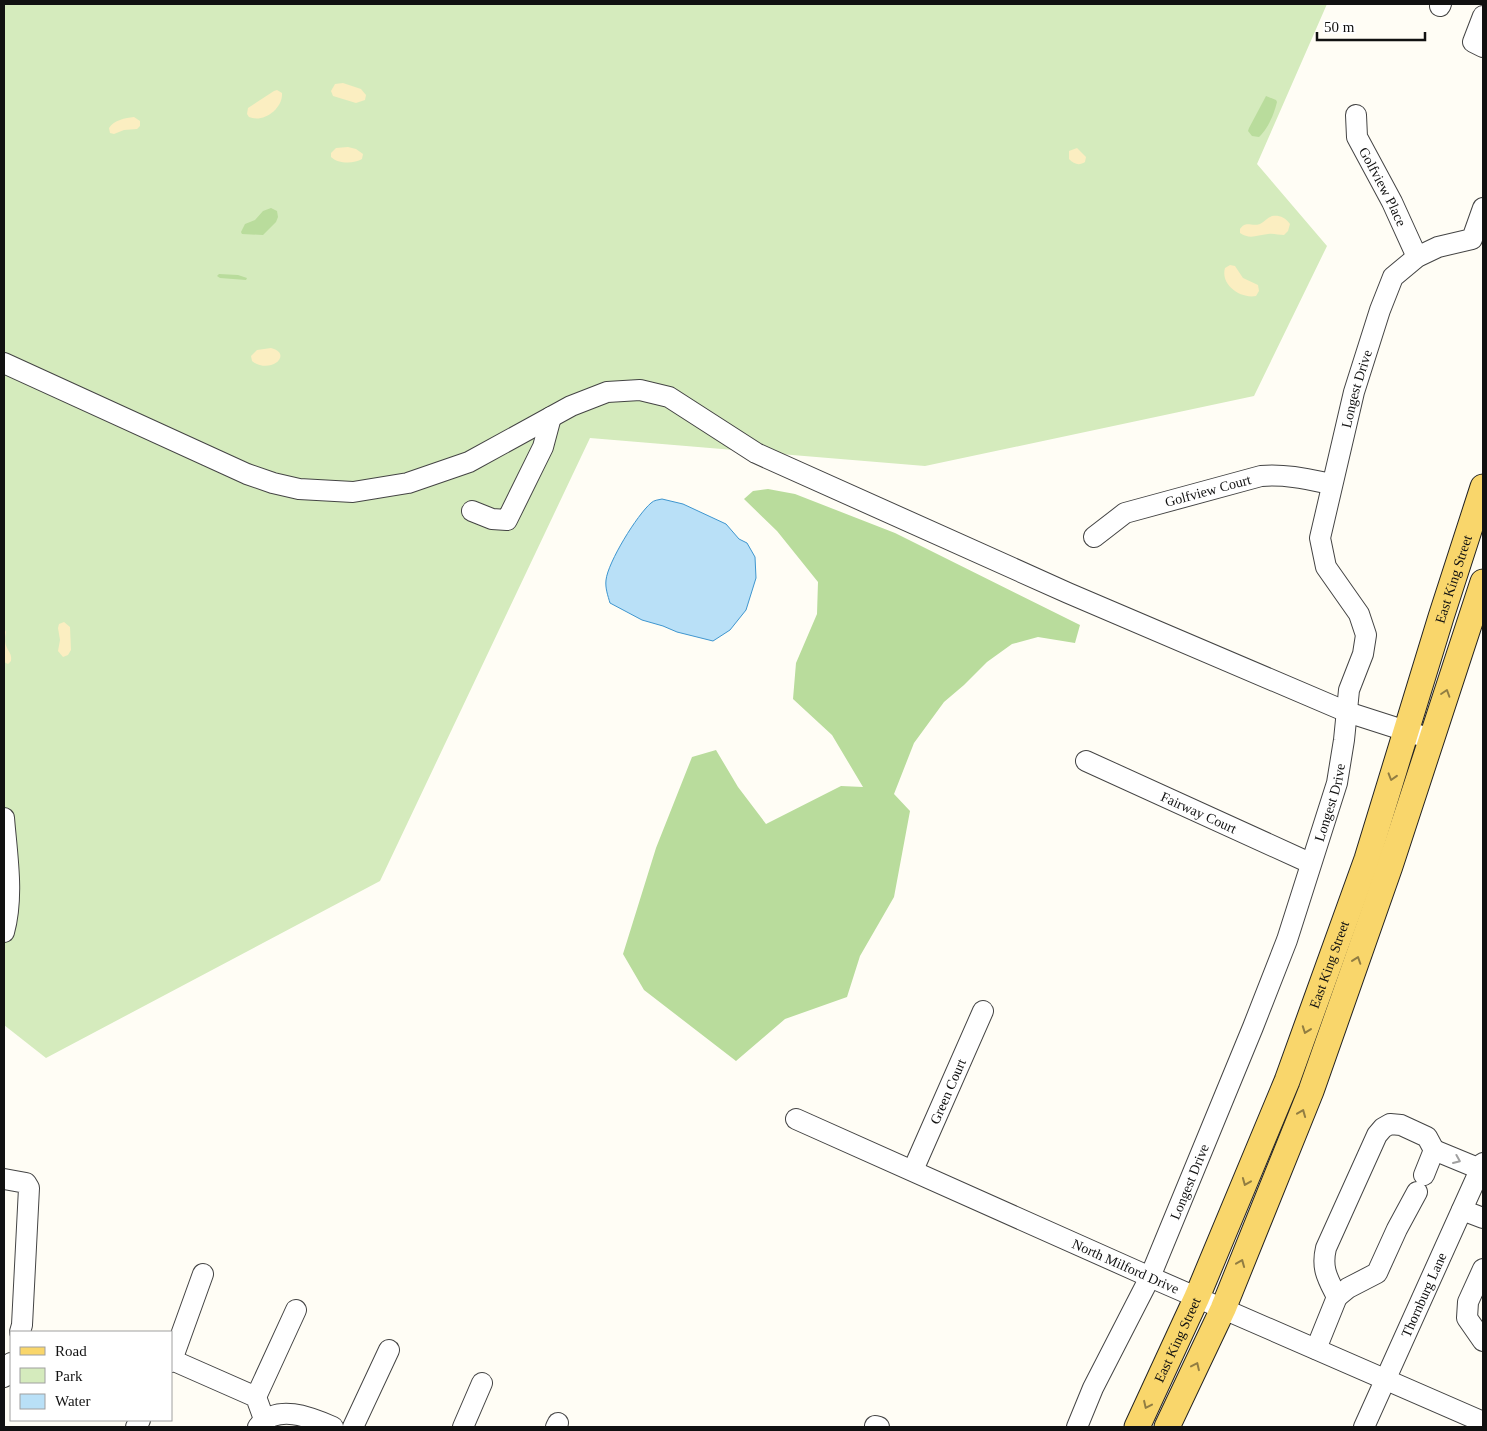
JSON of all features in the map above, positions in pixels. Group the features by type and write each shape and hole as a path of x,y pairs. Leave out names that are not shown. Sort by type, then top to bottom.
{"main road":[{"name":"East King Street","path":"1136,1427 1197,1297 1287,1081 1367,858 1483,487"},
{"name":"East King Street","path":"1168,1427 1223,1308 1311,1091 1390,866 1483,582"}],"street":[{"path":"1483,16 1473,42 1483,47"},
{"name":"Golfview Place","path":"1356,115 1357,137 1392,202 1417,257"},
{"name":"Longest Drive","path":"1078,1427 1093,1388 1150,1277 1257,1018 1287,940 1337,783 1349,690 1363,654 1366,635 1359,614 1326,567 1320,538 1331,484 1354,392 1383,302 1393,277 1417,257 1438,247 1472,239 1483,208"},
{"path":"4,363 247,474 299,489 353,492 408,483 469,462 572,406 607,392 640,390 669,397 756,453 1068,593 1347,712 1431,739"},
{"path":"472,512 492,519 506,520 543,447 551,417"},
{"name":"Golfview Court","path":"1094,537 1124,514 1261,476 1278,474 1331,484"},
{"name":"Fairway Court","path":"1086,761 1310,863"},
{"path":"4,818 8,878 8,917 4,932"},
{"name":"Green Court","path":"913,1170 983,1011"},
{"name":"North Milford Drive","path":"796,1119 1150,1277 1483,1422"},
{"path":"1338,1297 1325,1273 1323,1261 1326,1248 1377,1135 1383,1128 1390,1124 1400,1125 1427,1138 1434,1150 1482,1166"},
{"path":"1316,1349 1338,1297 1348,1288 1377,1273 1420,1184 1434,1150"},
{"name":"Thornburg Lane","path":"1364,1427 1482,1166"},
{"path":"4,1179 26,1182 29,1188 20,1331"},
{"path":"1462,1210 1483,1218"},
{"path":"1483,1269 1468,1302 1467,1318 1483,1340"},
{"path":"203,1274 172,1361 256,1396"},
{"path":"296,1310 256,1396 261,1423 284,1413 310,1417 333,1427"},
{"path":"353,1427 389,1350"},
{"path":"4,1377 10,1366"},
{"path":"463,1427 482,1383"}],"green space":[{"path":"4,4 1327,4 1257,164 1327,246 1254,396 925,466 590,438 380,881 46,1058 4,1025"},
{"path":"1266,96 1276,100 1274,111 1268,126 1262,134 1259,137 1252,136 1248,131 1249,128"},
{"path":"271,208 277,211 278,217 276,222 263,235 242,234 241,232 245,224 255,220 263,211"},
{"path":"219,274 238,275 247,278 246,280 220,278 217,276"},
{"path":"768,489 795,494 895,533 1080,625 1075,643 1038,637 1012,644 987,662 944,702 914,743 894,794 910,811 894,897 860,956 847,997 785,1019 736,1061 644,990 623,954 656,848 692,757 716,750 738,787 766,824 841,786 863,787 832,735 793,699 796,663 817,614 818,582 777,531 744,499 753,491"}],"sand":[{"path":"343,83 361,89 366,95 365,100 356,103 333,96 331,91 335,84"},
{"path":"277,90 282,93 276,109 260,118 249,117 247,114 248,108"},
{"path":"134,117 140,121 140,126 137,129 124,130 114,134 110,133 109,128 117,121"},
{"path":"348,147 356,149 363,154 362,159 355,162 346,162 338,161 331,157 331,153 336,148"},
{"path":"1077,148 1086,157 1085,162 1081,164 1069,159 1069,151"},
{"path":"1272,216 1282,217 1290,224 1288,231 1284,235 1270,234 1250,237 1240,233 1242,226 1260,224"},
{"path":"1230,265 1235,266 1243,278 1258,285 1259,291 1256,296 1244,295 1233,290 1224,274 1225,268"},
{"path":"271,348 278,351 280,355 277,362 266,366 252,361 251,356 257,350"},
{"path":"64,622 70,627 71,650 68,655 63,657 58,651 60,640 58,628 59,624"},
{"path":"4,628 6,632 5,643 11,657 11,661 8,664 4,662"}],"water":[{"path":"662,499 683,504 726,524 739,539 747,543 755,557 756,578 746,610 730,630 713,641 677,632 642,620 610,603 606,589 606,580 617,551 645,509 653,501"}]}
